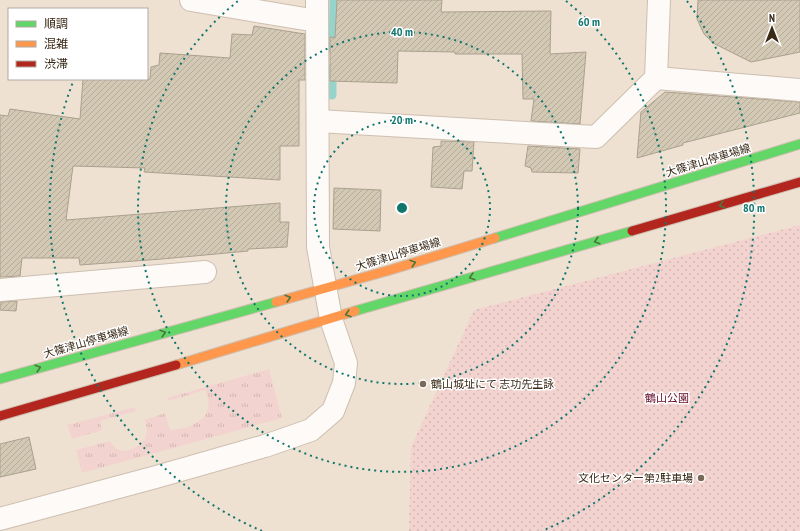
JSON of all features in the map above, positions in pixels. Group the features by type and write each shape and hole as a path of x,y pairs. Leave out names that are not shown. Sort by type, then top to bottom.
{"main road":[{"name":"大篠津山停車場線","path":"0,379 390,270 800,144"},
{"path":"0,416 800,182"}],"street":[{"path":"0,519 265,446 311,430 333,411 344,383 346,363 331,319 318,246 317,11 190,0"},
{"path":"318,121 596,137 656,78 659,0"},
{"path":"656,78 800,90"},
{"path":"0,290 205,272"}],"green space":[{"name":"鶴山公園","path":"800,225 800,531 409,531 411,447 474,310"},
{"path":"269,369 282,418 82,473 76,450 110,441 119,450 123,451 135,448 142,442 147,434 145,420 165,413 170,430 179,429 195,424 201,420 206,414 208,408 208,399 205,390 169,401 167,398"},
{"path":"135,407 136,411 100,421 102,430 72,439 67,425"}],"building":[{"path":"337,0 442,0 441,12 551,11 550,54 586,52 580,124 531,121 534,99 523,99 522,54 455,54 455,52 398,51 397,83 330,81 330,37 335,38"},
{"path":"698,0 800,0 800,52 751,62 713,43 704,34 697,19"},
{"path":"254,26 305,34 305,80 299,80 299,146 280,146 280,180 144,172 145,168 73,166 66,220 280,203 280,222 289,222 287,247 248,249 248,251 80,265 79,258 22,258 20,276 0,277 0,115 8,116 10,109 80,119 83,80 148,80 150,79 151,67 159,65 160,53 230,58 232,34 252,35"},
{"path":"665,92 800,102 800,113 683,143 683,145 637,158 641,112"},
{"path":"441,141 474,142 472,171 464,171 462,189 431,187 433,147 441,146"},
{"path":"528,146 580,149 578,173 532,172 531,168 525,166"},
{"path":"334,188 381,190 380,231 333,229"},
{"path":"17,301 16,311 0,310 0,302"},
{"path":"29,437 36,469 0,477 0,444"}],"waterway":[{"path":"333,49 334,0"},
{"path":"332,69 332,95"}],"traffic: fast":[{"path":"495,238 800,144"},
{"path":"355,311 632,231"},
{"path":"0,379 276,302"}],"traffic: slow":[{"path":"276,302 390,270 495,238"},
{"path":"176,365 355,311"}],"traffic: jam":[{"path":"632,231 800,182"},
{"path":"0,416 176,365"}],"place":[{"name":"鶴山城址にて 志功先生詠","path":"423,384"},
{"name":"文化センター第2駐車場","path":"701,478"}]}
